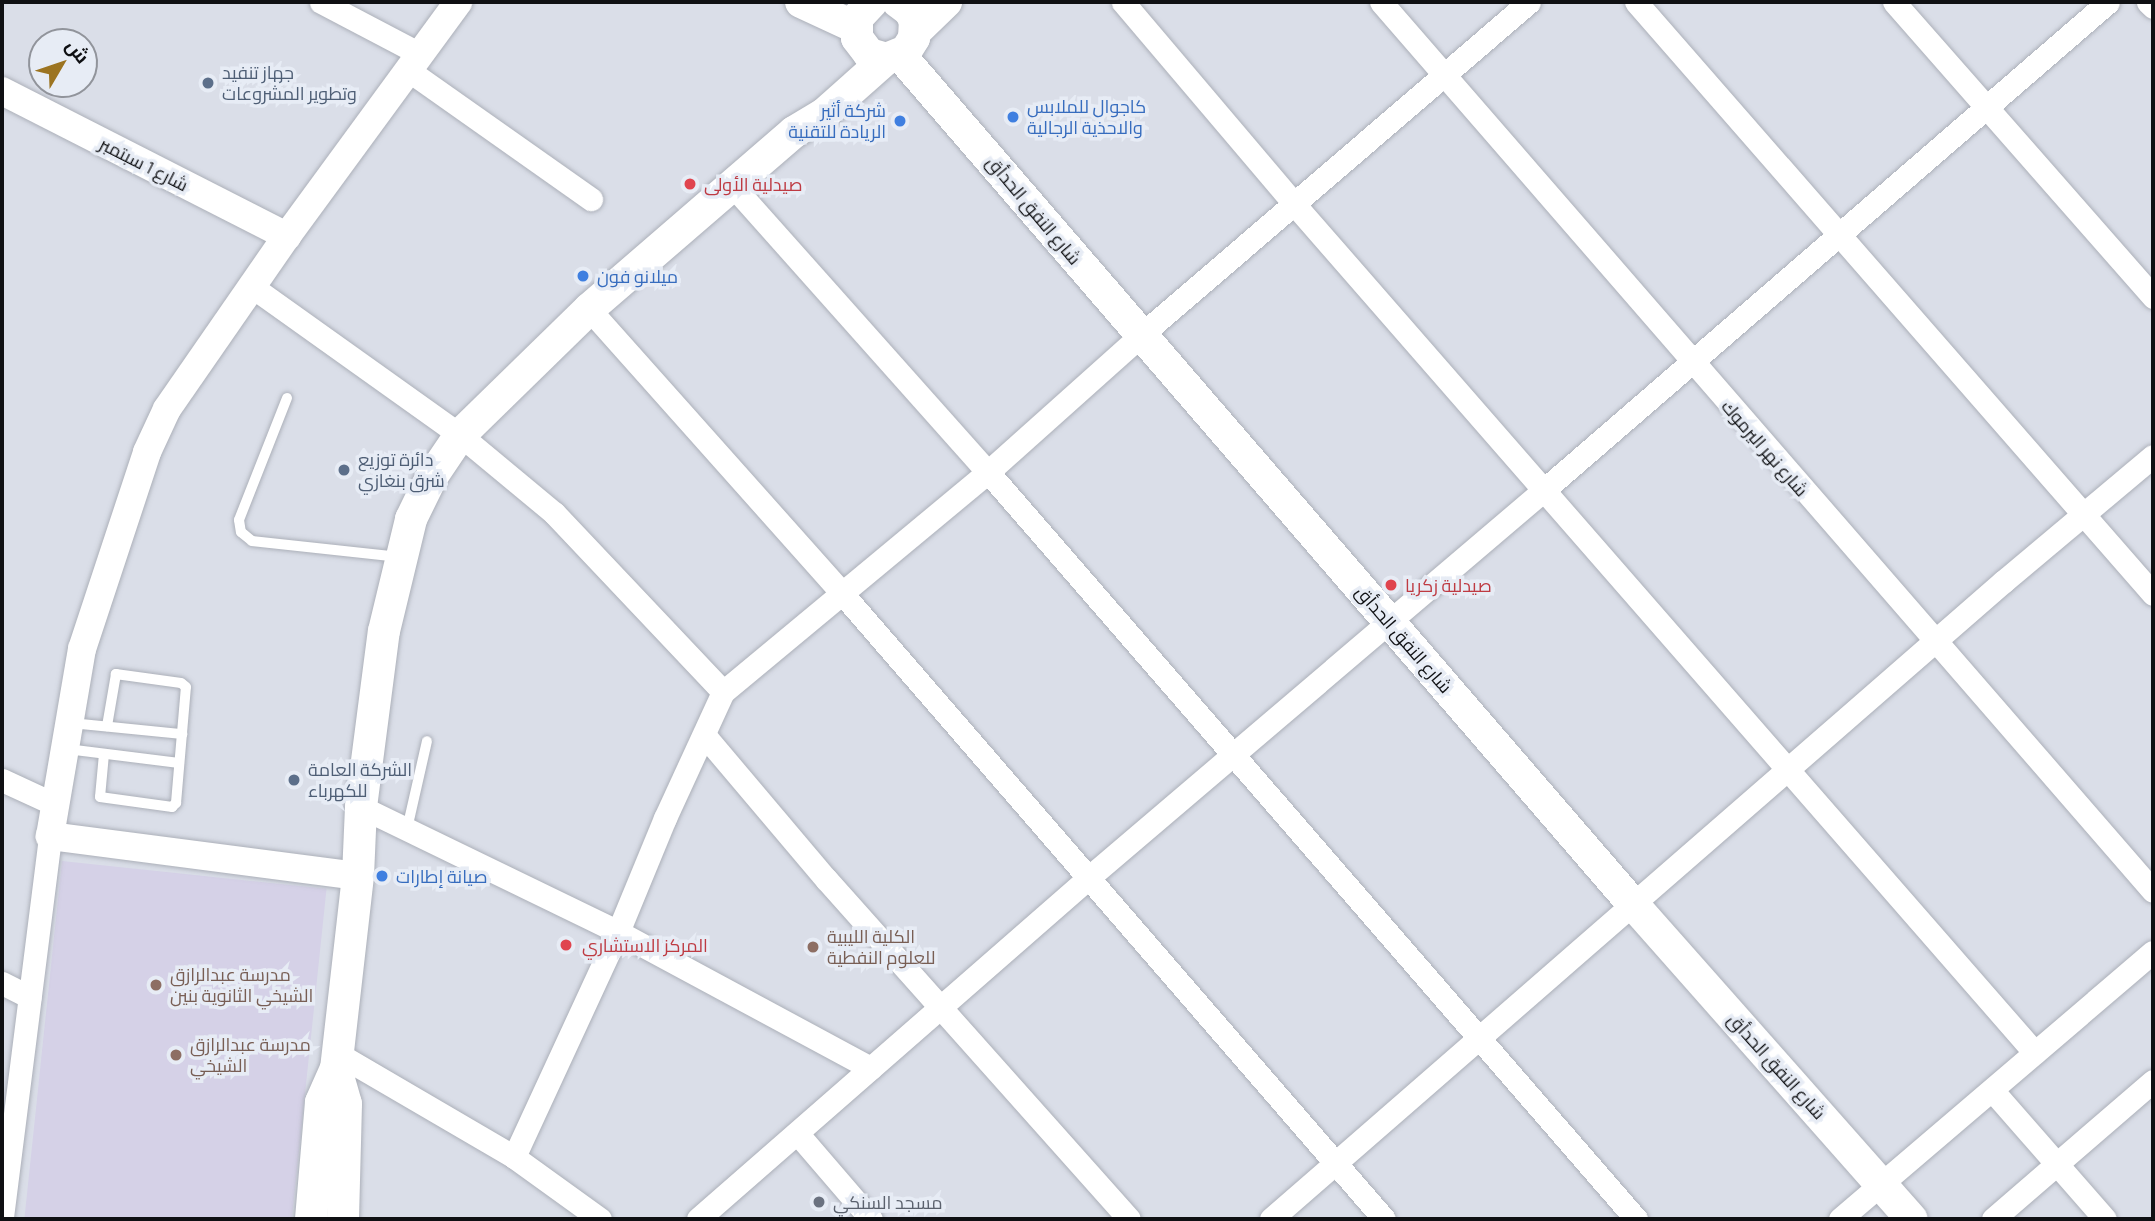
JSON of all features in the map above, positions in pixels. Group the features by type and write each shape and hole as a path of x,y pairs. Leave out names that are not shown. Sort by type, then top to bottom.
{"main road":[{"path":"801,2 880,25"},
{"path":"311,1219 321,1102 337,1062 358,876 361,807 384,631 411,519 426,488 460,435 589,309 794,132 812,102 880,25 946,2"},
{"name":"شارع النفق الحدأق","path":"880,25 1141,335 1632,903 1912,1219"},
{"path":"337,1062 346,1104 343,1219"}],"street":[{"path":"321,2 414,62 591,200"},
{"path":"2,1217 4,1172 30,997 54,804 82,649 147,452 167,409 254,288 287,236 458,2"},
{"path":"1123,2 1295,205 2035,1053"},
{"name":"شارع نهر اليرموك","path":"1381,2 2153,891"},
{"path":"514,1157 618,932 665,818 723,692 988,472 1141,335 1529,2"},
{"path":"1636,2 2153,594"},
{"path":"1894,2 2153,298"},
{"path":"698,1219 1087,879 1545,489 1837,233 2108,2"},
{"path":"2148,2 2153,7"},
{"name":"شارع 1 سبتمبر","path":"2,91 287,236"},
{"path":"732,185 988,472 1636,1219"},
{"path":"254,288 460,435 554,513 723,692"},
{"path":"589,309 841,592 1384,1219"},
{"path":"1271,1219 1476,1037 2153,456"},
{"path":"705,736 826,878 1129,1219"},
{"path":"2,780 54,804"},
{"path":"361,807 618,932 871,1068"},
{"path":"50,836 358,876"},
{"path":"1840,1219 2153,952"},
{"path":"2,983 30,997"},
{"path":"337,1062 514,1157 600,1219"},
{"path":"1992,1090 2105,1219"},
{"path":"1993,1219 2057,1163 2149,1093"},
{"path":"797,1133 871,1219"}],"lane":[{"path":"287,398 239,520 241,532 252,541 400,557"},
{"path":"104,754 100,797 172,807 176,803 186,687 181,682 116,674 107,726"},
{"path":"66,736 107,726 182,734"},
{"path":"66,736 104,754 179,763"},
{"path":"407,829 427,741"}],"shaded area":[{"name":"مدرسة عبدالرازق الشيخي","path":"62,861 327,889 292,1219 24,1219"}],"place":[{"name":"جهاز تنفيد وتطوير المشروعات","path":"208,83"},
{"name":"كاجوال للملابس والاحذية الرجالية","path":"1013,117"},
{"name":"شركة أثير الريادة للتقنية","path":"900,121"},
{"name":"صيدلية الأولى","path":"690,184"},
{"name":"ميلانو فون","path":"583,276"},
{"name":"دائرة توزيع شرق بنغازي","path":"344,470"},
{"name":"صيدلية زكريا","path":"1391,585"},
{"name":"الشركة العامة للكهرباء","path":"294,780"},
{"name":"صيانة إطارات","path":"382,876"},
{"name":"المركز الاستشاري","path":"566,945"},
{"name":"الكلية الليبية للعلوم النفطية","path":"813,947"},
{"name":"مدرسة عبدالرازق الشيخي الثانوية بنين","path":"156,985"},
{"name":"مدرسة عبدالرازق الشيخي","path":"176,1055"},
{"name":"مسجد السنكي","path":"819,1202"}]}
